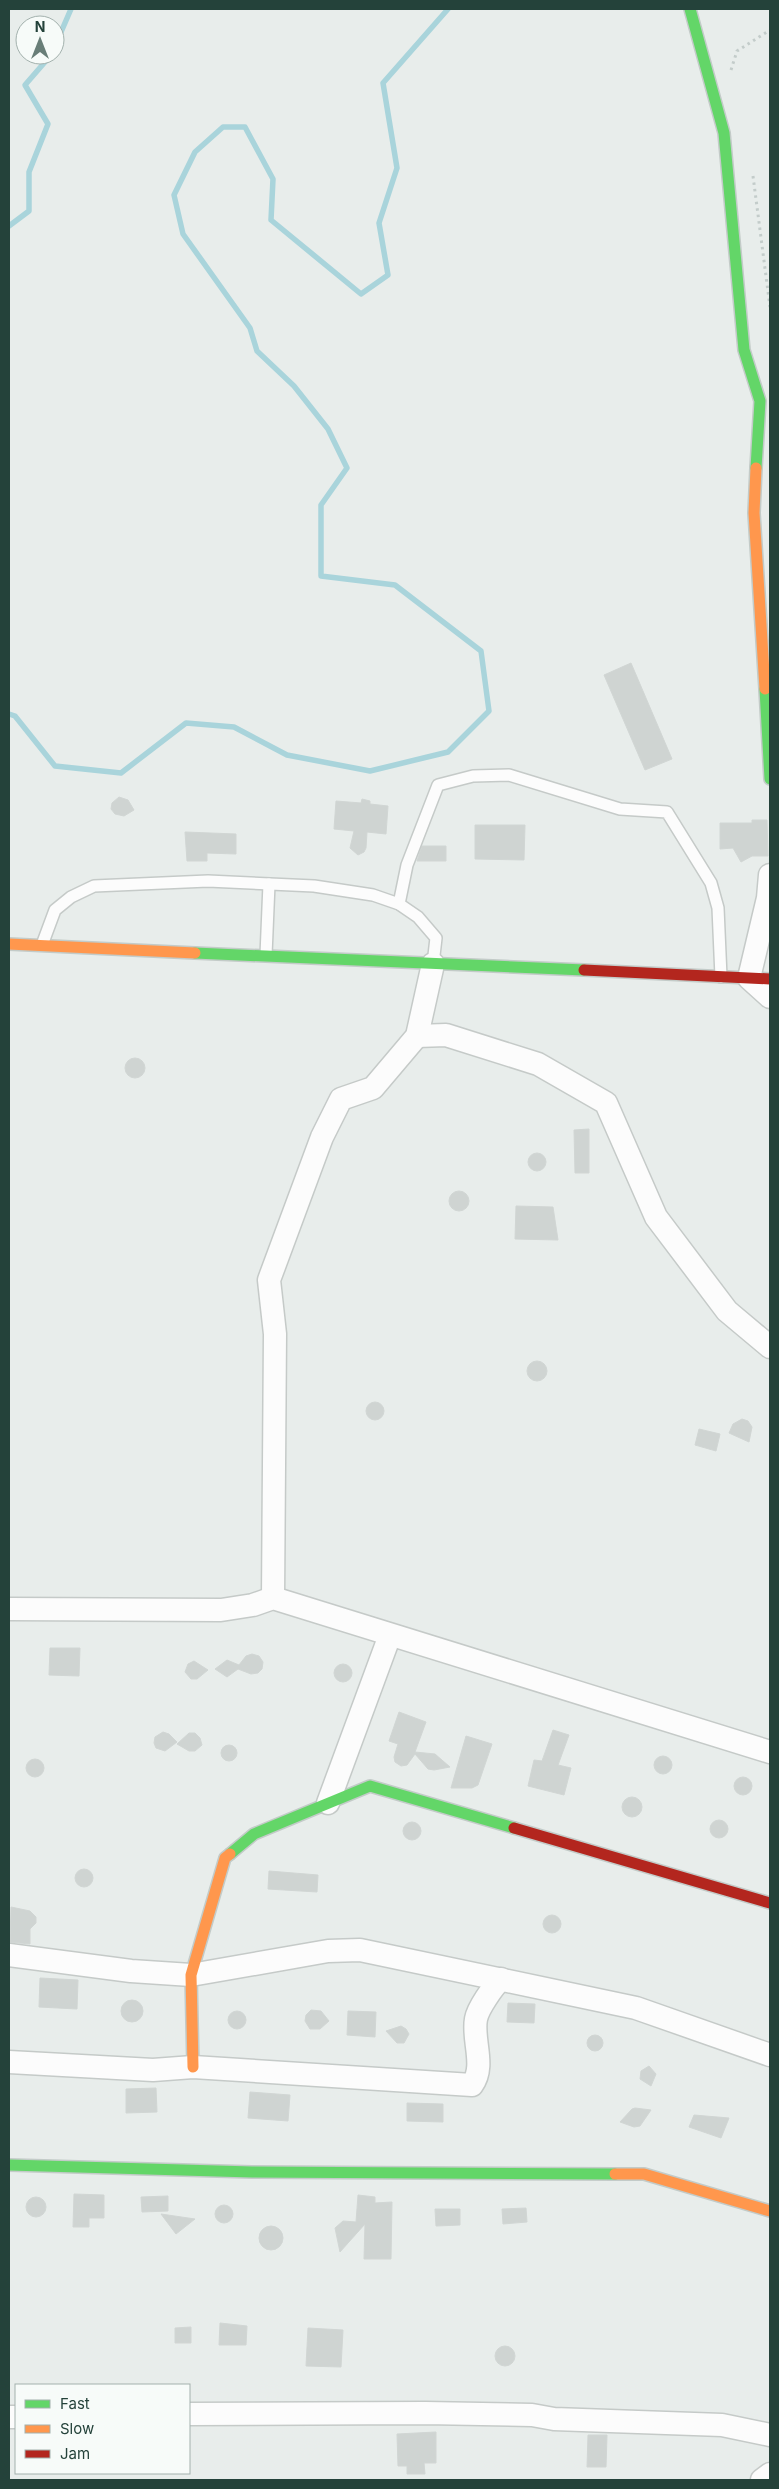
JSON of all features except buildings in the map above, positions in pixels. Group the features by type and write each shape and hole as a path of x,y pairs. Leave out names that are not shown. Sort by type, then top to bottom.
{"main road":[{"path":"690,9 724,133 744,350 760,401 754,513 770,779"},
{"path":"9,944 760,978"},
{"path":"193,2067 191,1974 225,1858 254,1834 370,1786 770,1903"},
{"path":"9,2165 252,2172 644,2174 770,2211"}],"street":[{"path":"770,875 760,978 770,997"},
{"path":"273,1598 276,1334 269,1280 322,1137 342,1099 373,1088 417,1036 433,964"},
{"path":"417,1036 446,1036 538,1064 606,1103 656,1217 727,1310 770,1347"},
{"path":"9,1609 221,1610 252,1605 273,1598 770,1752"},
{"path":"328,1803 390,1635"},
{"path":"9,1955 131,1971 191,1974 328,1951 360,1950 636,2008 770,2055"},
{"path":"9,2062 153,2070 193,2067 472,2084 476,2079 479,2053 476,2018 492,1988 501,1979"},
{"path":"190,2414 425,2413 532,2415 554,2419 722,2425 770,2435"},
{"path":"762,2480 770,2474"}],"lane":[{"path":"399,904 407,865 438,785 474,776 509,775 620,809 667,812 711,883 718,908 721,977"},
{"path":"42,946 55,910 71,897 94,886 208,881 314,886 373,895 399,904 418,916 436,938 433,964"},
{"path":"266,955 269,884"}],"path":[{"path":"730,77 737,51 770,30"}],"waterway":[{"path":"65,23 71,9"},
{"path":"9,714 15,716 55,766 121,773 186,723 234,727 287,755 370,771 448,752 489,711 481,651 395,585 321,576 321,505 347,468 328,429 294,386 257,351 250,328 183,234 174,195 195,152 223,127 245,127 273,179 271,220 361,294 388,275 379,223 397,168 383,83 448,9"},
{"path":"9,226 29,211 29,172 48,124 25,85 42,65"}],"traffic: fast":[{"path":"690,9 724,133 744,350 760,401 756,468"},
{"path":"765,689 770,779"},
{"path":"195,953 584,970"},
{"path":"230,1854 254,1834 370,1786 514,1828"},
{"path":"9,2165 252,2172 615,2174"}],"traffic: slow":[{"path":"756,468 754,513 765,689"},
{"path":"9,944 195,953"},
{"path":"193,2067 191,1975 225,1858 230,1854"},
{"path":"615,2174 644,2174 770,2211"}],"traffic: jam":[{"path":"584,970 770,979"},
{"path":"514,1828 770,1903"}]}
